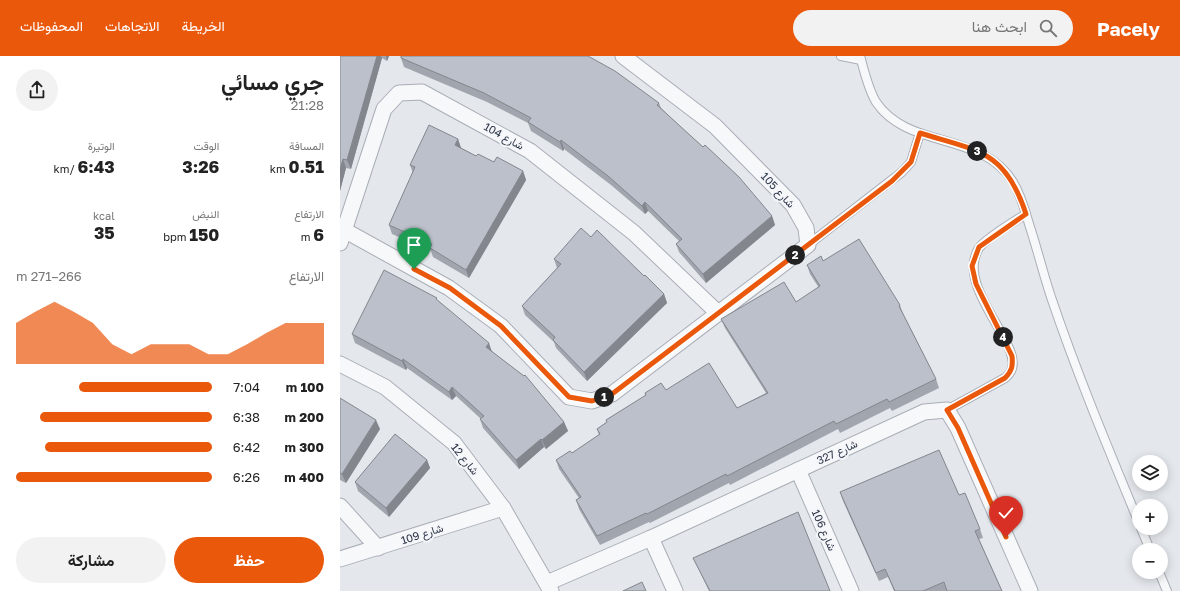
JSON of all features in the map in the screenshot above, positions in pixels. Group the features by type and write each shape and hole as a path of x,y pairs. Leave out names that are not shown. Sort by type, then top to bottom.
{"street":[{"name":"شارع 105","path":"623,56 715,126 793,205 806,228 808,245"},
{"name":"شارع 104","path":"342,237 384,109 399,93 422,92 530,151 634,233 718,313"},
{"path":"342,237 450,288 501,326 569,397 592,401 612,394 808,245"},
{"name":"شارع 12","path":"340,364 385,387 454,443 503,508 549,587"},
{"path":"947,410 958,428 1030,591"},
{"name":"شارع 327","path":"549,587 651,538 924,412 947,410"},
{"name":"شارع 106","path":"798,470 851,591"},
{"path":"340,506 378,548"},
{"name":"شارع 109","path":"340,559 503,508"},
{"path":"651,538 675,591"}],"lane":[{"path":"841,56 861,58 875,101 886,114 900,125 920,133 964,145 978,151 1004,170 1014,182 1026,214 1051,297 1097,424 1132,506"},
{"path":"808,245 902,172 911,162 920,133"},
{"path":"947,410 1005,378 1012,371 1012,356 976,284 972,266 979,247 1026,214"},
{"path":"1162,579 1167,591"}],"building":[{"path":"340,56 377,56 347,160 343,159 340,170"},
{"path":"401,56 588,56 615,71 659,103 657,105 703,147 705,145 739,177 772,216 703,274 676,244 682,239 645,202 642,206 608,176 561,140 560,142 528,122 531,118 484,93 401,58"},
{"path":"429,125 458,139 455,145 476,156 478,154 494,162 497,157 523,171 466,270 430,248 432,244 389,225 415,167 410,165"},
{"path":"581,228 591,237 597,230 664,294 584,372 553,340 555,337 522,306 561,264 554,259"},
{"path":"859,239 900,305 899,306 936,379 889,402 887,399 836,424 834,421 727,476 726,474 647,514 646,513 597,536 576,500 581,497 556,460 570,451 572,453 600,434 597,429 607,422 606,420 646,395 645,393 661,383 666,390 709,363 737,408 768,393 721,319 784,282 796,302 820,286 807,265 821,256 823,261"},
{"path":"384,270 437,298 436,299 489,343 486,347 524,376 525,375 564,422 516,460 480,419 484,416 452,387 449,392 403,359 402,361 352,334"},
{"path":"340,398 376,420 342,474 340,473"},
{"path":"395,434 427,460 386,508 355,482"},
{"path":"939,450 959,495 965,493 980,529 975,531 1002,591 947,591 944,582 923,591 895,591 885,569 876,573 840,492"},
{"path":"798,512 830,591 710,591 693,558"},
{"path":"642,582 646,591 623,591"}],"route":[{"path":"414,269 450,288 501,326 569,397 592,401 612,394 892,181 911,162 920,133 948,142 964,145 978,151 1004,170 1014,182 1026,214 979,247 972,266 976,284 1012,356 1013,363 1012,371 1005,378 947,410 958,428 1006,537"}]}
